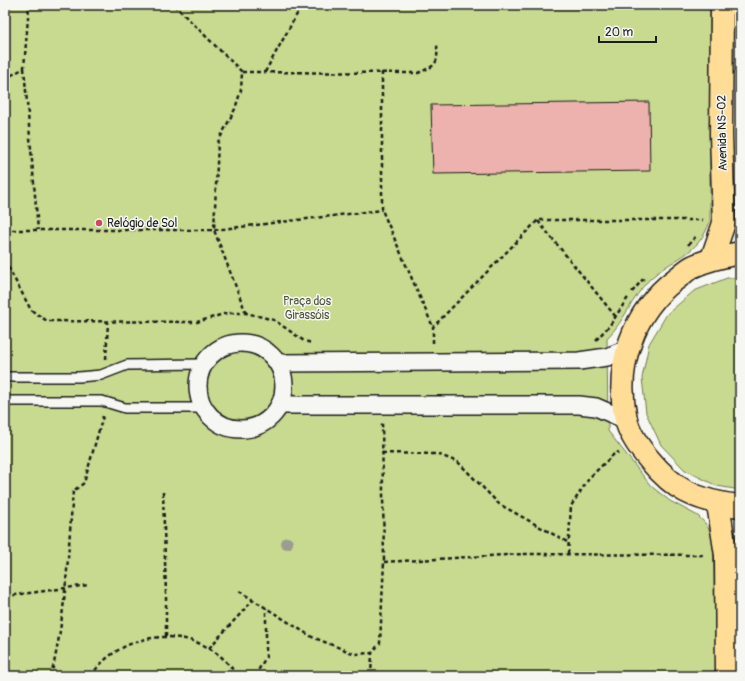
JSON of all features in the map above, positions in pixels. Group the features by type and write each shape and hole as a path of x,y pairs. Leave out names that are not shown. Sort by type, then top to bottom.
{"main road":[{"name":"Avenida NS-02","path":"712,258 724,223 721,134 722,5"},
{"path":"740,253 712,258 692,267 669,284 651,302 639,321 627,349 622,383 626,420 638,444 660,472 684,491 718,504 740,506"},
{"path":"718,504 726,555 727,676"}],"street":[{"path":"236,343 253,344 264,349 278,363 283,374 285,385 280,405 274,414 265,422 257,426 243,429 231,428 218,423 204,408 199,394 198,384 204,364 217,350 236,343"},
{"path":"278,363 579,361 607,357 627,349"},
{"path":"280,405 579,404 596,407 626,420"}],"lane":[{"path":"5,377 79,377 106,374 127,365 204,364"},
{"path":"5,401 106,402 125,408 204,408"}],"path":[{"path":"29,5 24,68 38,230"},
{"path":"174,5 242,72 418,73 434,66 438,60 437,44"},
{"path":"265,72 302,5"},
{"path":"5,79 24,68"},
{"path":"242,72 241,90 236,109 218,142 214,230 246,313"},
{"path":"382,72 382,210 433,327 433,343"},
{"path":"5,230 214,230 382,210"},
{"path":"433,327 538,220 704,220 703,224"},
{"path":"538,220 616,317"},
{"path":"684,248 700,231"},
{"path":"5,261 31,310 42,319 52,322 197,322 227,313 246,313 274,320 304,341 320,343"},
{"path":"593,341 606,330 631,294 645,277"},
{"path":"106,374 108,322"},
{"path":"425,343 440,343"},
{"path":"51,676 60,640 66,588 73,491 84,483 91,465 106,402"},
{"path":"371,676 372,653 380,643 384,562 381,405"},
{"path":"568,554 571,506 590,477 614,454 638,444"},
{"path":"382,453 437,454 458,462 499,504 569,543"},
{"path":"163,492 166,636"},
{"path":"384,562 523,554 726,555"},
{"path":"5,604 7,596 88,585"},
{"path":"239,592 312,637 355,654 372,653"},
{"path":"210,648 253,600"},
{"path":"255,676 266,657 266,608"},
{"path":"90,676 111,654 137,640 166,636 188,639 210,648 232,667 237,676"}],"green space":[{"name":"Praça dos Girassóis","path":"5,5 710,5 710,221 699,242 684,256 657,273 648,281 613,332 607,338 608,431 651,486 670,501 698,516 705,523 713,536 716,676 5,676"},
{"path":"727,278 740,278 740,490 717,486 685,470 661,445 646,413 642,378 649,344 667,314 694,291"}],"building":[{"path":"649,102 650,171 433,174 431,105"}],"place":[{"name":"Relógio de Sol","path":"99,223"}]}
